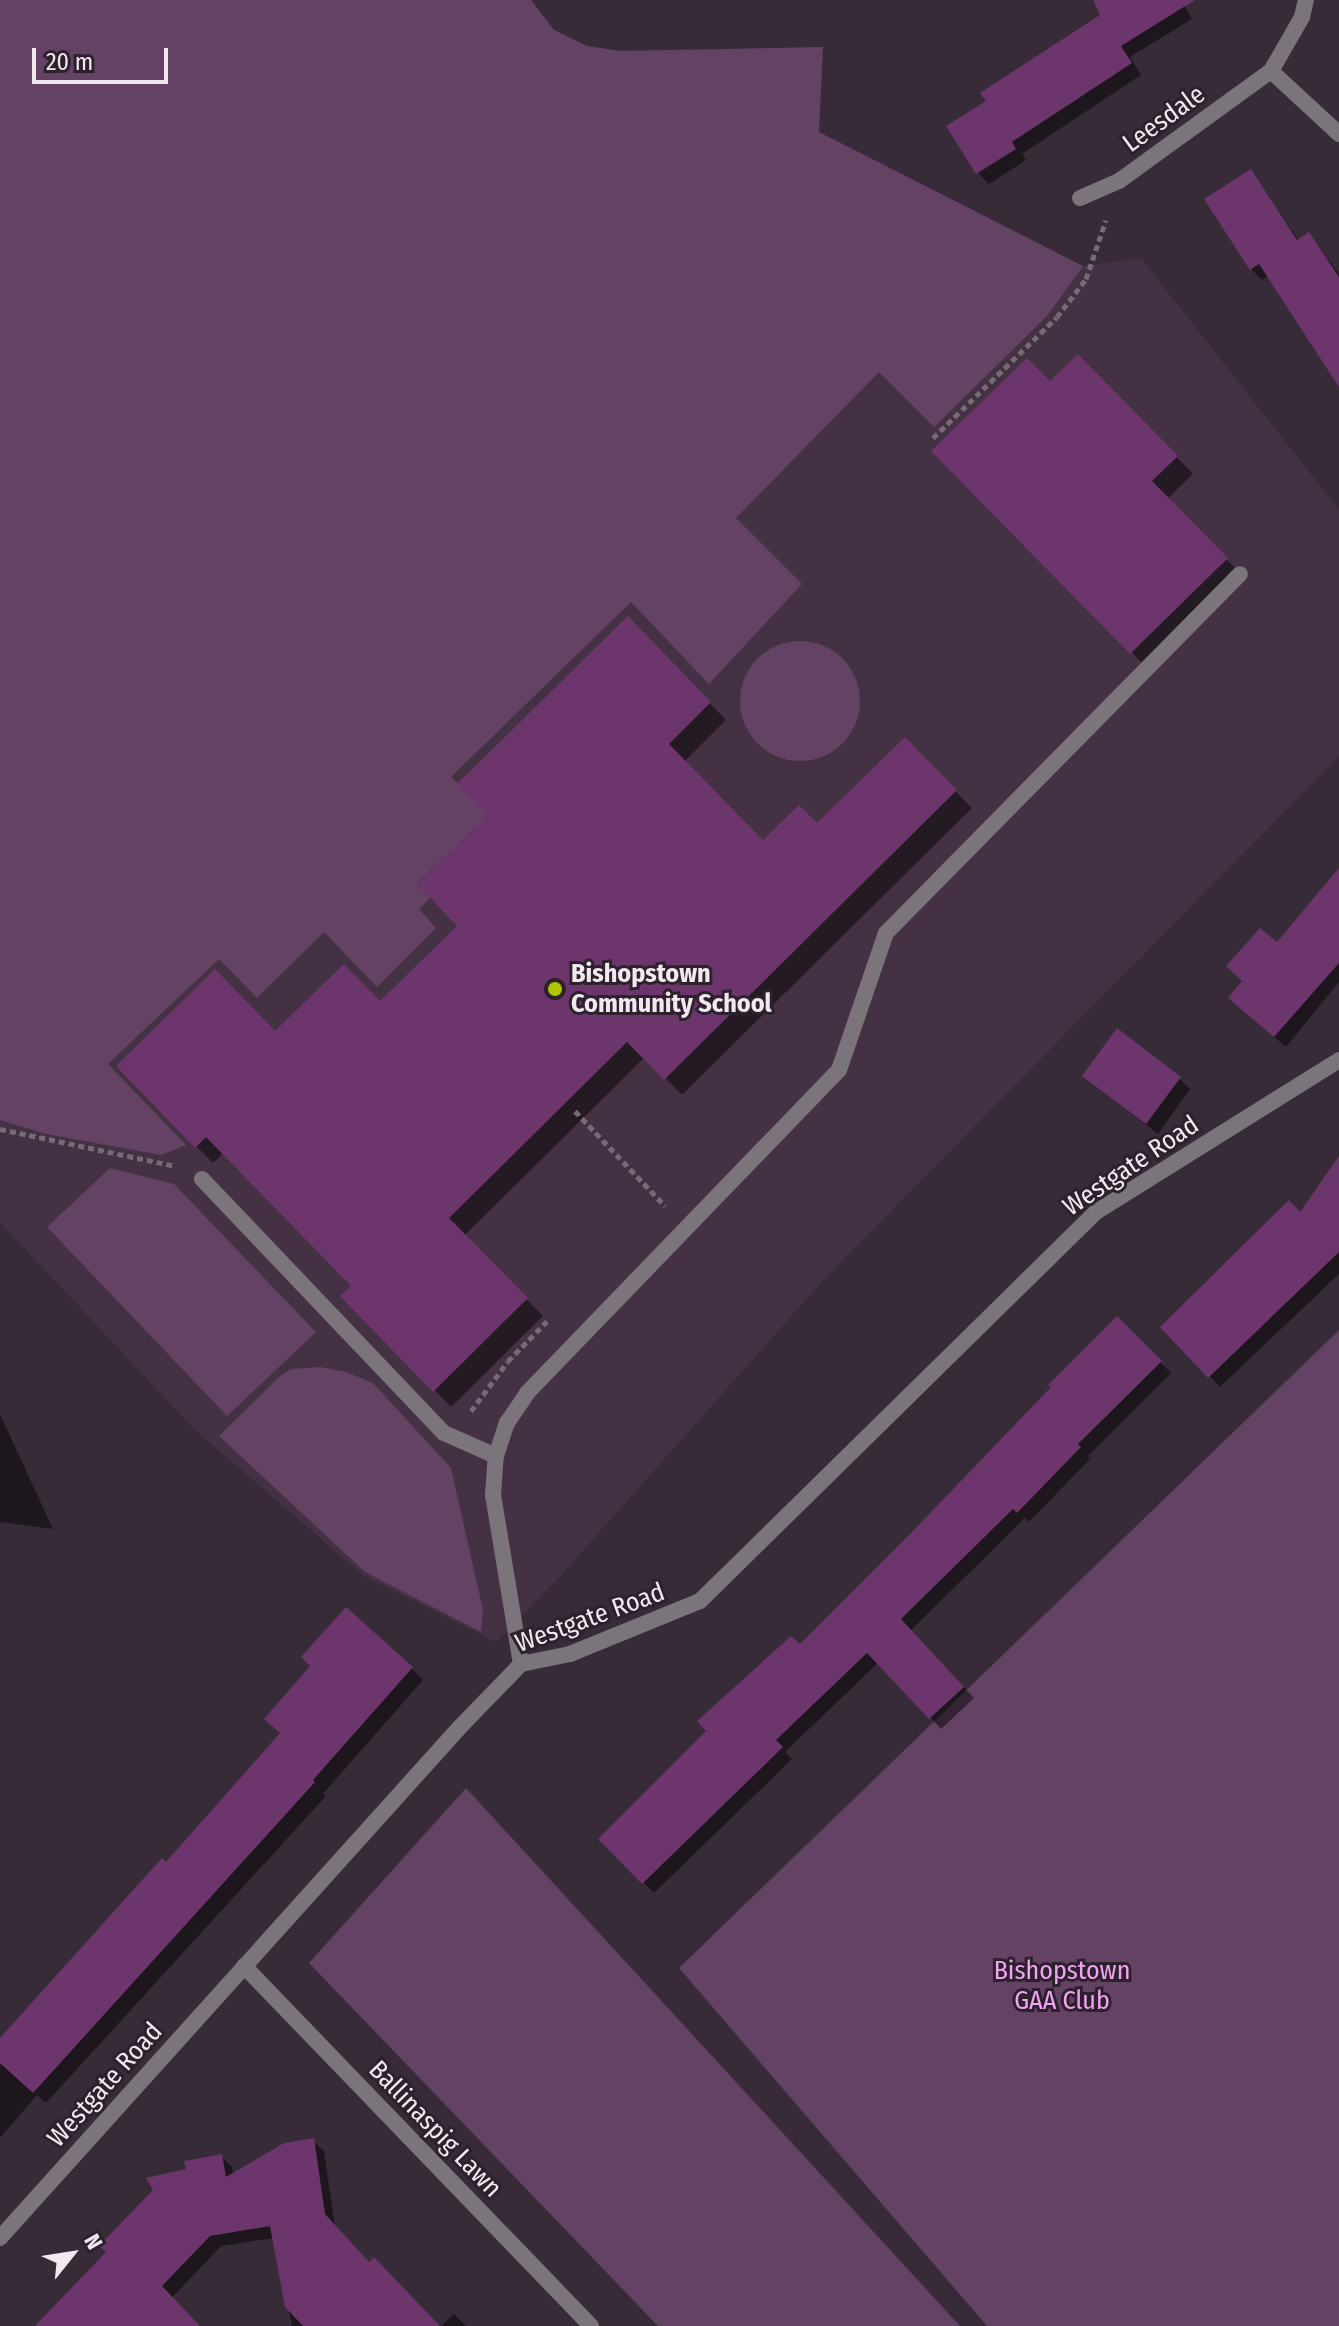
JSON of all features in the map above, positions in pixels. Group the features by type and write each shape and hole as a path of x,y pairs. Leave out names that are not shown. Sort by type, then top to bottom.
{"street":[{"name":"Leesdale","path":"1080,198 1119,181 1271,71 1302,17 1306,0"},
{"path":"1271,71 1339,134"},
{"path":"521,1664 493,1495 496,1456 507,1423 527,1393 839,1070 886,933 1240,574"},
{"name":"Westgate Road","path":"0,2238 521,1664 570,1654 700,1601 1096,1212 1339,1060"},
{"path":"202,1179 444,1433 496,1456"},
{"name":"Ballinaspig Lawn","path":"244,1966 591,2326"}],"path":[{"path":"933,438 1057,317 1086,279 1119,181"},
{"path":"575,1111 686,1227"},
{"path":"0,1129 173,1165 202,1179"}],"shaded area":[{"name":"Bishopstown Community School","path":"0,0 531,0 554,30 587,46 620,51 823,47 819,132 1083,266 1141,258 1339,510 1339,756 826,1277 563,1573 496,1642 364,1576 194,1429 0,1222"}],"green space":[{"path":"0,0 531,0 554,30 587,46 620,51 823,47 819,132 1083,266 1047,316 934,427 879,372 736,518 802,584 709,684 631,602 451,777 490,815 417,883 430,898 419,909 436,928 377,987 324,932 257,998 219,959 108,1064 186,1145 161,1155 46,1134 0,1120"},
{"path":"800,641 823,646 842,659 855,678 860,701 855,724 842,743 823,756 800,761 777,756 758,743 745,724 740,701 745,678 758,659 777,646"},
{"path":"110,1168 174,1184 316,1332 227,1416 47,1227"},
{"name":"Bishopstown GAA Club","path":"1339,1330 1339,2326 987,2326 679,1968"},
{"path":"320,1367 346,1372 373,1383 451,1468 483,1610 481,1632 365,1572 219,1436 280,1376 291,1369"},
{"path":"466,1788 960,2326 658,2326 309,1963"}],"building":[{"path":"1093,0 1195,0 1121,46 1132,63 1012,142 1016,149 976,174 946,126 986,101 980,93 1100,15"},
{"path":"1251,169 1297,240 1309,232 1339,277 1339,387 1259,264 1250,270 1204,199"},
{"path":"1078,354 1178,456 1152,481 1228,558 1130,654 931,451 1027,358 1050,381"},
{"name":"Bishopstown Community School","path":"628,616 711,702 669,744 763,840 799,805 817,823 905,737 957,790 664,1080 627,1042 449,1218 528,1298 433,1392 340,1296 351,1286 206,1137 195,1148 116,1066 215,969 275,1031 344,964 380,1001 457,926 417,884 487,816 457,784"},
{"path":"1339,868 1339,963 1274,1037 1228,998 1242,981 1226,966 1260,928 1277,942"},
{"path":"1117,1028 1181,1077 1146,1124 1082,1076"},
{"path":"1339,1156 1339,1252 1208,1378 1160,1327 1289,1200 1300,1212"},
{"path":"1117,1316 1162,1361 1078,1444 1081,1447 1017,1513 1013,1509 901,1619 964,1687 929,1719 867,1653 776,1740 783,1747 642,1884 598,1839 706,1731 697,1721 791,1636 800,1644 910,1534 1051,1387 1048,1385"},
{"path":"346,1607 413,1667 313,1780 315,1782 33,2093 0,2063 0,2038 162,1858 166,1862 280,1733 264,1719 310,1666 301,1657"},
{"path":"314,2138 325,2214 369,2262 374,2257 440,2326 303,2326 285,2307 270,2226 210,2236 162,2286 200,2326 35,2326 106,2252 99,2246 153,2190 146,2178 186,2169 184,2161 222,2154 226,2177 284,2143"}],"place":[{"name":"Bishopstown Community School","path":"555,989"}]}
